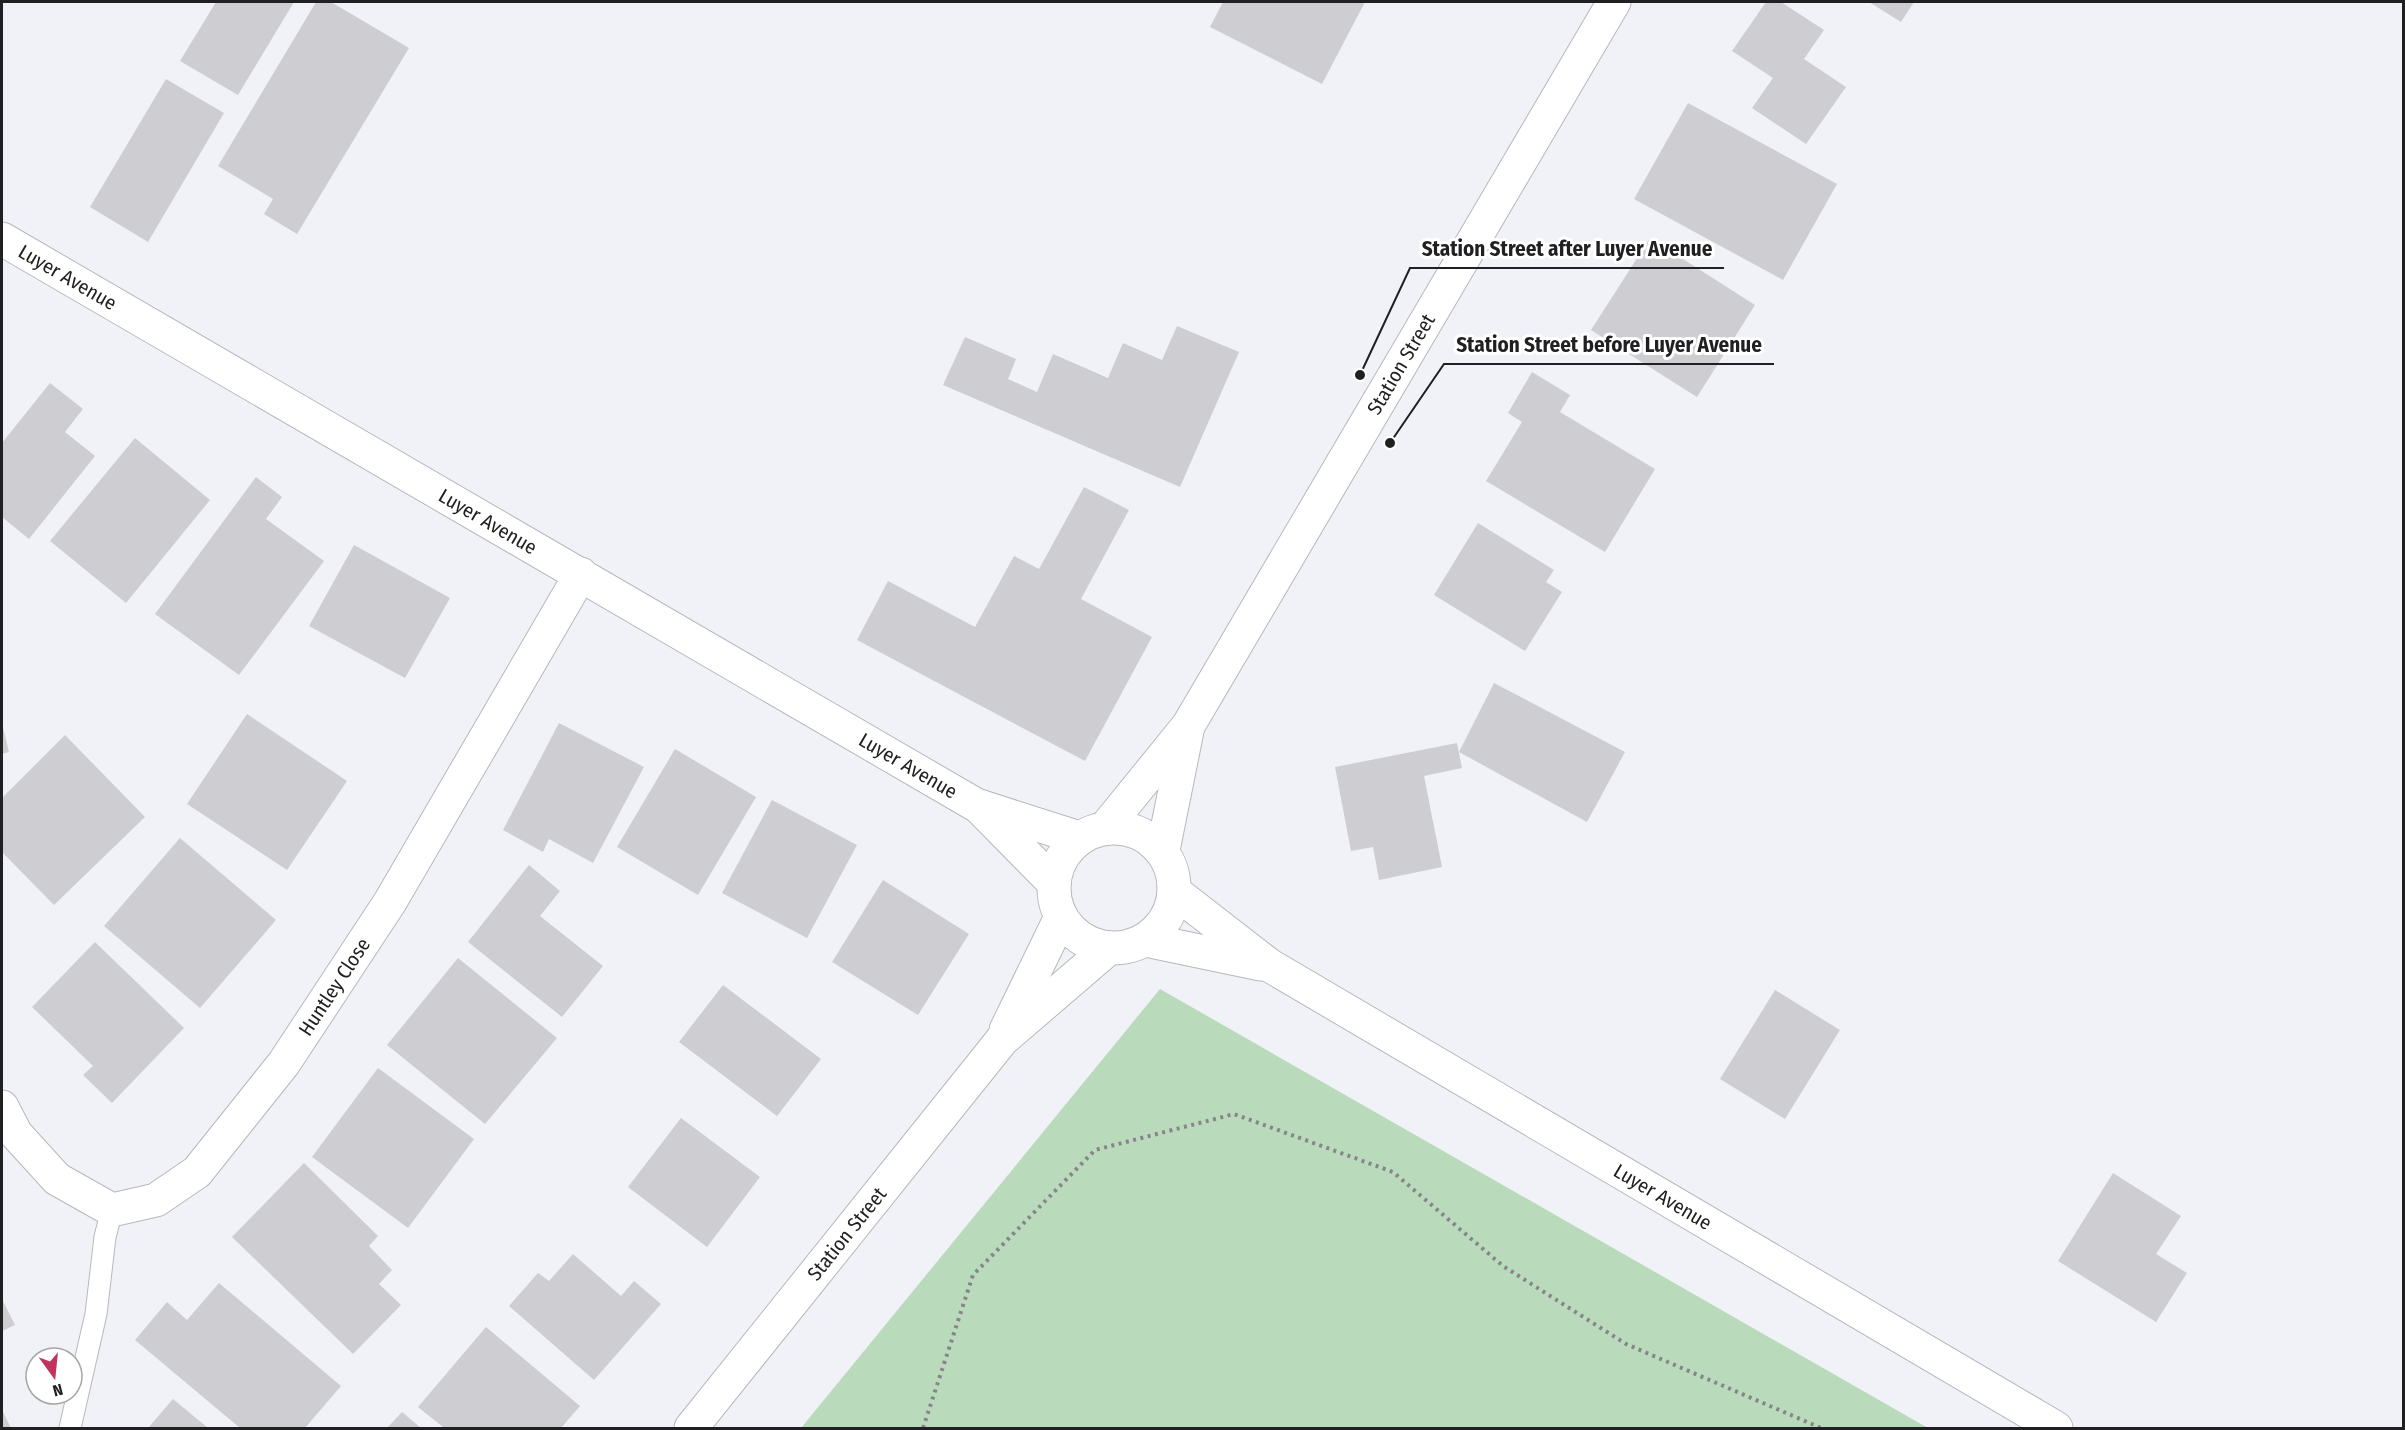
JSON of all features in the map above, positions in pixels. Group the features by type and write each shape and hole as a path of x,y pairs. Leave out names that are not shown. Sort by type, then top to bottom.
{"street":[{"name":"Station Street","path":"1092,833 1188,726 1614,2"},
{"name":"Luyer Avenue","path":"2,238 976,804 1054,883"},
{"name":"Huntley Close","path":"112,1210 156,1200 197,1172 284,1063 390,902 581,574"},
{"name":"Station Street","path":"1163,850 1188,726"},
{"name":"Luyer Avenue","path":"976,804 1092,833"},
{"path":"1137,831 1163,850 1173,870 1175,892 1166,919 1146,940 1129,947 1110,948 1090,943 1073,932 1061,917 1055,901 1054,883 1063,858 1092,833 1137,831"},
{"name":"Luyer Avenue","path":"1175,892 1269,965 2056,1428"},
{"name":"Station Street","path":"1002,1040 1061,917"},
{"name":"Luyer Avenue","path":"1146,940 1269,965"},
{"name":"Station Street","path":"691,1428 1002,1040 1110,948"},
{"path":"2,1107 16,1134 57,1179 112,1210"}],"lane":[{"path":"70,1428 96,1314 105,1237 112,1210"}],"path":[{"path":"923,1428 973,1275 1095,1150 1234,1114 1393,1172 1503,1266 1626,1344 1821,1428"}],"green space":[{"path":"1160,989 1928,1428 801,1428"}],"building":[{"path":"216,2 294,2 238,95 180,61"},
{"path":"316,2 331,2 409,48 297,234 264,214 273,199 218,166"},
{"path":"1223,2 1365,2 1322,84 1210,27"},
{"path":"1766,2 1781,2 1824,30 1804,59 1846,87 1806,144 1752,108 1773,78 1732,51"},
{"path":"1869,2 1914,2 1901,22"},
{"path":"166,79 224,113 148,242 90,207"},
{"path":"1688,103 1837,184 1783,280 1634,199"},
{"path":"1650,238 1755,305 1697,397 1591,330"},
{"path":"1177,326 1239,352 1180,487 943,385 965,337 1016,359 1008,379 1037,392 1053,354 1108,378 1123,343 1162,360"},
{"path":"1532,372 1570,395 1560,412 1655,469 1605,552 1486,481 1522,422 1508,413"},
{"path":"50,383 83,409 65,432 95,456 29,539 2,517 2,443"},
{"path":"135,438 210,500 126,603 50,541"},
{"path":"256,477 282,497 266,519 324,561 239,675 155,614"},
{"path":"1084,487 1129,510 1081,599 1152,637 1085,761 857,640 888,581 975,627 1014,556 1039,569"},
{"path":"1478,523 1554,570 1546,582 1562,592 1525,651 1434,595"},
{"path":"354,545 450,598 405,678 309,626"},
{"path":"1494,683 1625,752 1587,822 1459,752"},
{"path":"247,714 347,781 287,870 187,804"},
{"path":"2,723 9,752 2,754"},
{"path":"559,723 644,767 593,863 549,839 543,852 503,830"},
{"path":"65,735 145,817 54,905 2,852 2,798"},
{"path":"1457,743 1462,768 1424,776 1442,867 1379,880 1373,847 1351,851 1335,767"},
{"path":"675,749 756,797 698,895 617,847"},
{"path":"772,800 857,845 807,938 722,893"},
{"path":"180,838 276,920 200,1008 104,926"},
{"path":"529,865 560,891 540,916 603,966 562,1017 468,942"},
{"path":"883,880 969,934 918,1015 832,962"},
{"path":"95,942 184,1028 112,1103 83,1075 93,1066 32,1007"},
{"path":"458,958 557,1038 485,1124 387,1045"},
{"path":"723,985 821,1059 777,1116 679,1042"},
{"path":"1775,990 1840,1030 1785,1119 1720,1079"},
{"path":"378,1068 474,1139 408,1228 312,1157"},
{"path":"681,1118 760,1177 707,1247 628,1187"},
{"path":"304,1163 378,1236 369,1246 392,1270 379,1284 401,1305 353,1354 232,1237"},
{"path":"2113,1173 2181,1216 2156,1254 2187,1273 2156,1322 2058,1261"},
{"path":"573,1254 621,1296 634,1281 661,1304 594,1380 509,1306 538,1273 549,1281"},
{"path":"219,1283 341,1386 305,1428 240,1428 135,1340 167,1302 187,1320"},
{"path":"2,1299 15,1325 2,1331"},
{"path":"486,1327 580,1406 561,1428 444,1428 418,1407"},
{"path":"173,1399 208,1428 148,1428"},
{"path":"2,1410 11,1428 2,1428"},
{"path":"402,1412 421,1428 387,1428"}],"place":[{"name":"Station Street after Luyer Avenue","path":"1360,375"},
{"name":"Station Street before Luyer Avenue","path":"1390,443"}]}
